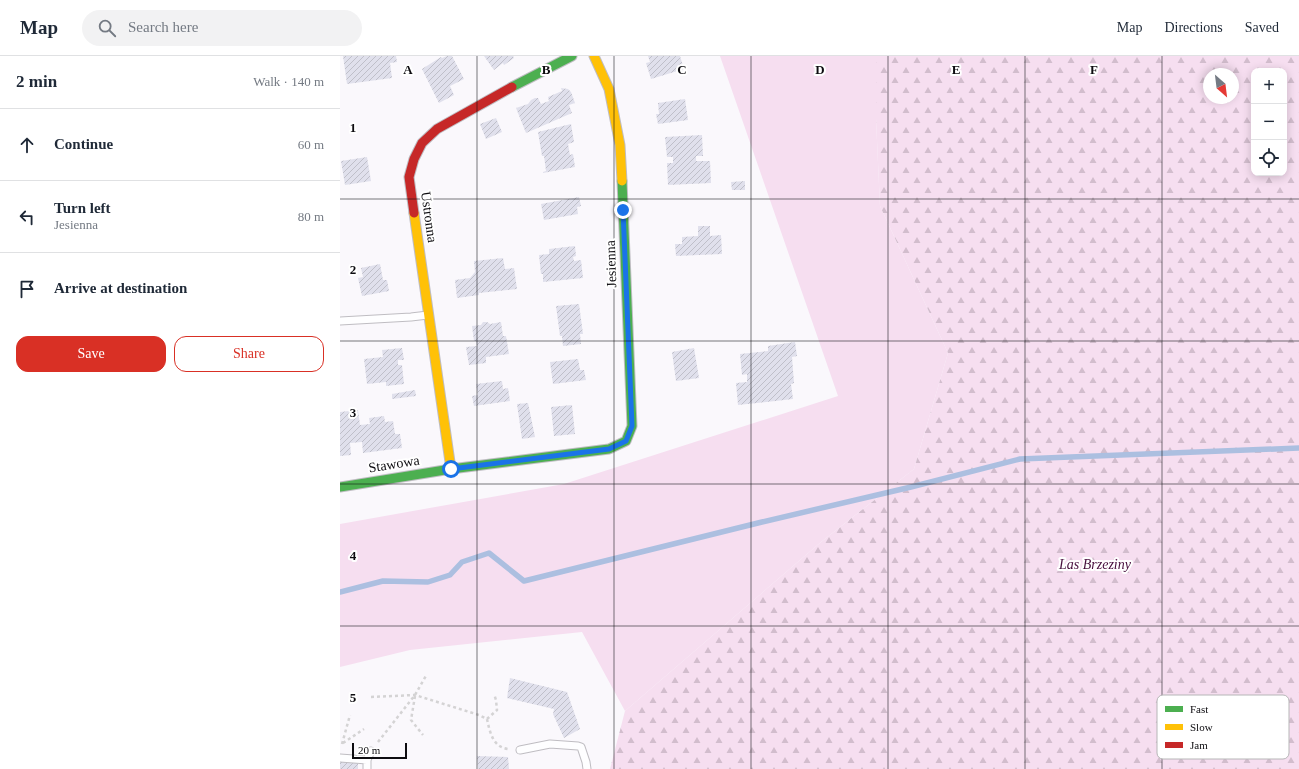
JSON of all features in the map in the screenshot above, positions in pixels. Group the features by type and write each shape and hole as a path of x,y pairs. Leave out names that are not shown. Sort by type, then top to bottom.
{"street":[{"name":"Ustronna","path":"451,469 409,177 414,159 422,143 437,129 517,84 572,56"},
{"name":"Jesienna","path":"594,56 609,89 620,145 632,426"},
{"name":"Stawowa","path":"340,487 451,469 609,449 626,441 632,426"}],"lane":[{"path":"340,321 428,315"},
{"path":"520,750 550,744 578,746 581,747 587,769"},
{"path":"367,769 371,751"},
{"path":"340,758 368,760"}],"path":[{"path":"371,751 415,695 427,674"},
{"path":"487,720 497,710 494,694"},
{"path":"415,695 411,720 423,736"},
{"path":"370,697 415,695 479,715 487,720 489,730 496,745 503,748 520,750"},
{"path":"341,746 350,715"},
{"path":"341,746 364,729"}],"green space":[{"path":"720,56 876,56 876,119 880,206 948,353 914,469 821,542 625,711 582,632 410,650 340,667 340,524 564,484 838,396"},
{"name":"Las Brzeziny","path":"876,56 1299,56 1299,769 610,769 625,711 821,542 914,469 948,353 880,206 876,119"}],"building":[{"path":"343,56 396,56 397,62 390,63 392,78 347,84"},
{"path":"452,56 464,79 450,86 454,95 439,103 422,69 441,57"},
{"path":"484,56 513,56 514,58 504,65 503,63 494,70"},
{"path":"648,56 680,56 684,69 651,79 646,63 650,62"},
{"path":"561,88 568,89 571,92 575,103 569,105 572,113 526,133 516,108 528,104 535,98 538,98 541,104 549,101 548,97 562,91"},
{"path":"685,99 688,120 658,124 656,114 659,114 658,103"},
{"path":"496,118 502,132 486,139 480,124"},
{"path":"571,124 574,142 568,144 570,155 573,154 575,167 543,173 546,171 538,132"},
{"path":"702,135 703,156 696,156 696,161 710,161 711,183 668,185 667,163 673,163 673,157 667,157 665,137"},
{"path":"367,157 371,181 345,185 341,161"},
{"path":"745,181 745,190 732,190 731,182"},
{"path":"579,197 581,206 577,207 578,214 544,220 541,204"},
{"path":"698,226 710,226 710,236 721,235 722,254 676,256 675,244 682,244 682,237 698,236"},
{"path":"575,246 576,256 573,257 574,261 581,260 583,278 543,282 539,255 549,254 549,249"},
{"path":"503,258 505,269 514,268 517,289 479,293 479,295 457,298 455,280 470,278 475,272 474,261"},
{"path":"380,264 383,280 387,280 389,291 362,296 358,278 363,277 361,268"},
{"path":"579,304 583,334 580,334 581,344 563,346 562,336 560,336 556,306"},
{"path":"483,322 490,324 501,322 503,336 506,336 509,354 486,357 486,363 469,365 466,347 477,346 476,341 474,341 472,326 481,325"},
{"path":"795,342 797,356 792,357 794,383 791,384 793,399 738,405 736,383 747,382 747,374 742,375 740,354 768,351 768,346"},
{"path":"402,348 404,360 398,360 398,365 402,365 404,384 386,386 386,382 367,384 364,359 383,357 382,350"},
{"path":"694,348 699,378 676,381 672,352"},
{"path":"578,359 580,370 584,370 586,380 553,384 550,362"},
{"path":"502,381 503,389 508,388 510,401 474,406 472,396 478,395 476,384"},
{"path":"415,390 416,396 392,399 392,394"},
{"path":"528,403 535,437 522,439 517,404"},
{"path":"572,405 575,434 554,436 551,407"},
{"path":"358,410 360,425 370,424 369,418 384,416 385,422 393,421 395,434 400,434 402,448 363,453 362,442 350,443 351,455 340,456 340,412"},
{"path":"510,678 567,692 580,729 564,738 553,714 554,709 507,698"},
{"path":"477,756 508,757 509,769 478,769"},
{"path":"340,761 358,762 358,769 340,769"}],"waterway":[{"path":"340,592 383,581 428,582 450,575 462,562 489,553 524,581 1020,459 1299,448"}],"traffic: fast":[{"path":"512,87 572,56"},
{"path":"340,487 451,469 609,449 626,441 632,426 622,181"}],"traffic: slow":[{"path":"594,56 609,89 620,145 622,181"},
{"path":"414,213 451,469"}],"traffic: jam":[{"path":"414,213 409,177 414,159 422,143 437,129 512,87"}],"route":[{"path":"451,469 609,449 626,441 632,426 623,210"}]}
